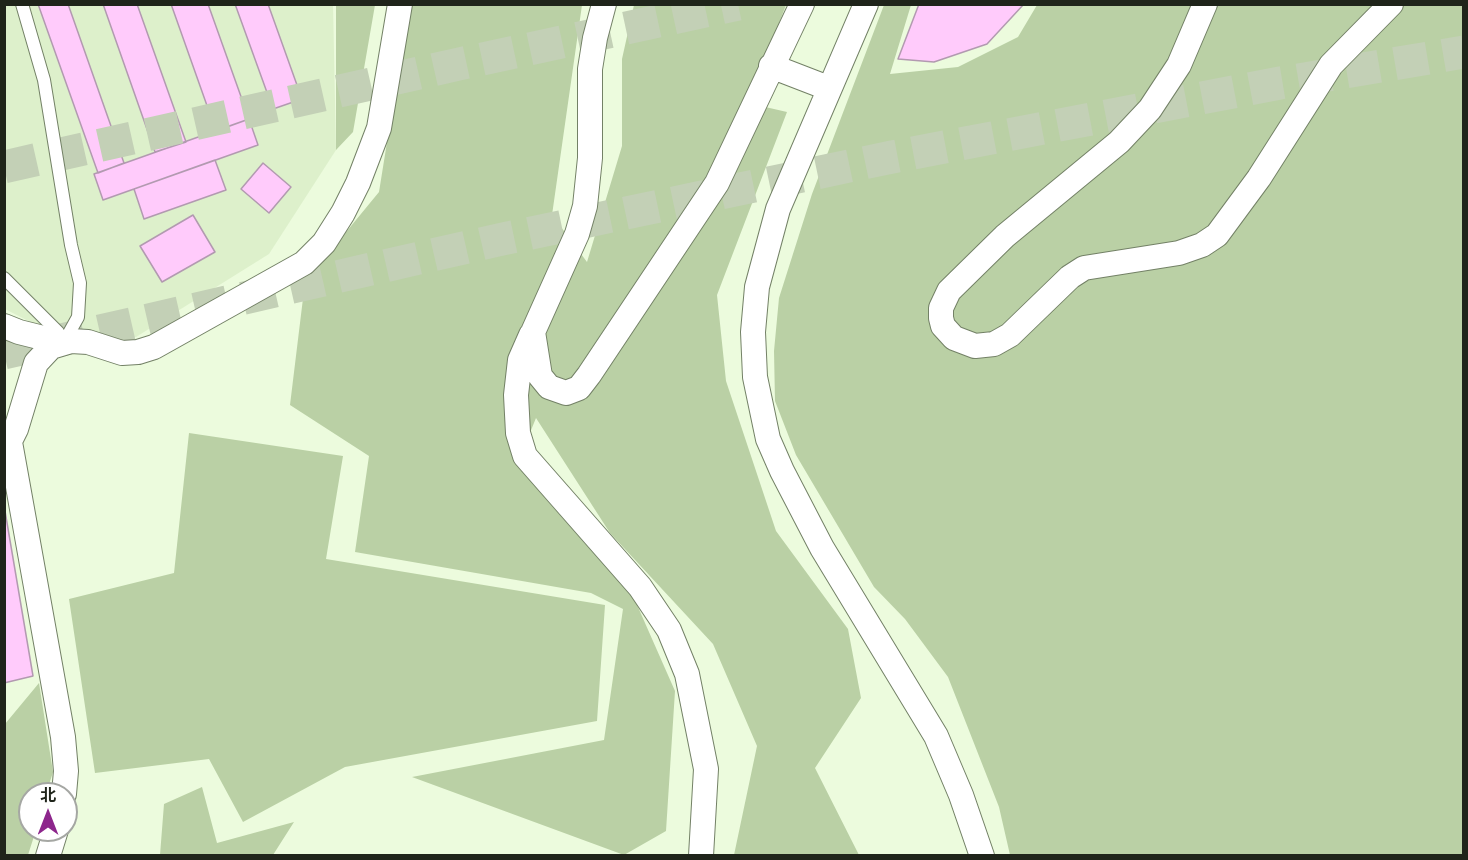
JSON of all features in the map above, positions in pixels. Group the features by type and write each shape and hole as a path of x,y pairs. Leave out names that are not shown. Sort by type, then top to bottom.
{"street":[{"path":"65,782 63,737 7,447 36,363 51,347 63,343 88,342 123,353 138,352 154,347 303,262 314,253 343,213 373,147 385,103 400,4"},
{"path":"604,4 590,69 590,158 585,206 577,234 520,360 516,395 518,433 525,456 640,587 680,651 699,722 706,769 701,855"},
{"path":"533,332 540,376 556,391 573,392 579,388 717,183 801,4"},
{"path":"866,4 778,209 757,287 753,332 755,377 768,440 801,510 936,736 962,795 982,855"},
{"path":"1205,4 1179,65 1150,109 1119,142 1005,236 949,291 941,308 941,318 943,326 954,338 967,344 994,344 1010,335 1070,277 1084,268 1179,253 1202,245 1217,235 1259,178 1331,65 1391,4"},
{"path":"771,66 828,88"},
{"path":"4,326 63,343"}],"lane":[{"path":"22,4 44,80 71,245 80,283 78,317 63,343"},
{"path":"4,278 58,332 63,343"}],"shaded area":[{"path":"4,5 333,5 336,150 269,254 136,337 42,328 5,309"},
{"path":"336,5 375,5 353,132 336,150"},
{"path":"409,5 582,5 552,215 587,262 622,146 622,59 634,5 786,5 748,103 787,112 717,295 726,381 776,531 848,629 861,698 815,768 859,855 734,855 757,746 713,644 610,533 536,418 518,462 546,499 634,598 675,691 666,831 624,855 412,777 604,740 623,609 591,593 355,552 369,456 290,405 305,282 379,192"},
{"path":"884,5 911,5 890,74 958,67 1018,37 1037,5 1463,5 1463,855 1010,855 999,807 948,677 905,619 874,587 796,455 775,401 774,351 779,298 812,194"},
{"path":"189,433 343,456 326,559 605,605 597,721 345,767 243,822 209,759 95,773 69,599 174,573"},
{"path":"39,683 53,772 50,782 18,782 18,842 32,842 28,855 5,855 5,724"},
{"path":"202,787 217,843 294,822 273,855 160,855 164,804"}],"building":[{"path":"38,4 68,4 124,163 98,173"},
{"path":"103,4 137,4 186,142 155,152"},
{"path":"171,4 208,4 249,119 216,131"},
{"path":"235,4 268,4 302,99 273,109"},
{"path":"919,4 1024,4 987,44 934,62 898,59"},
{"path":"249,119 258,145 103,200 94,174"},
{"path":"215,160 226,190 144,219 134,189"},
{"path":"263,163 291,187 269,213 241,189"},
{"path":"193,215 215,252 162,282 140,246"},
{"path":"4,505 33,676 4,683"}],"tunnel":[{"path":"4,167 459,64 738,4"},
{"path":"4,353 498,240 892,157 1280,83 1464,52"}]}
